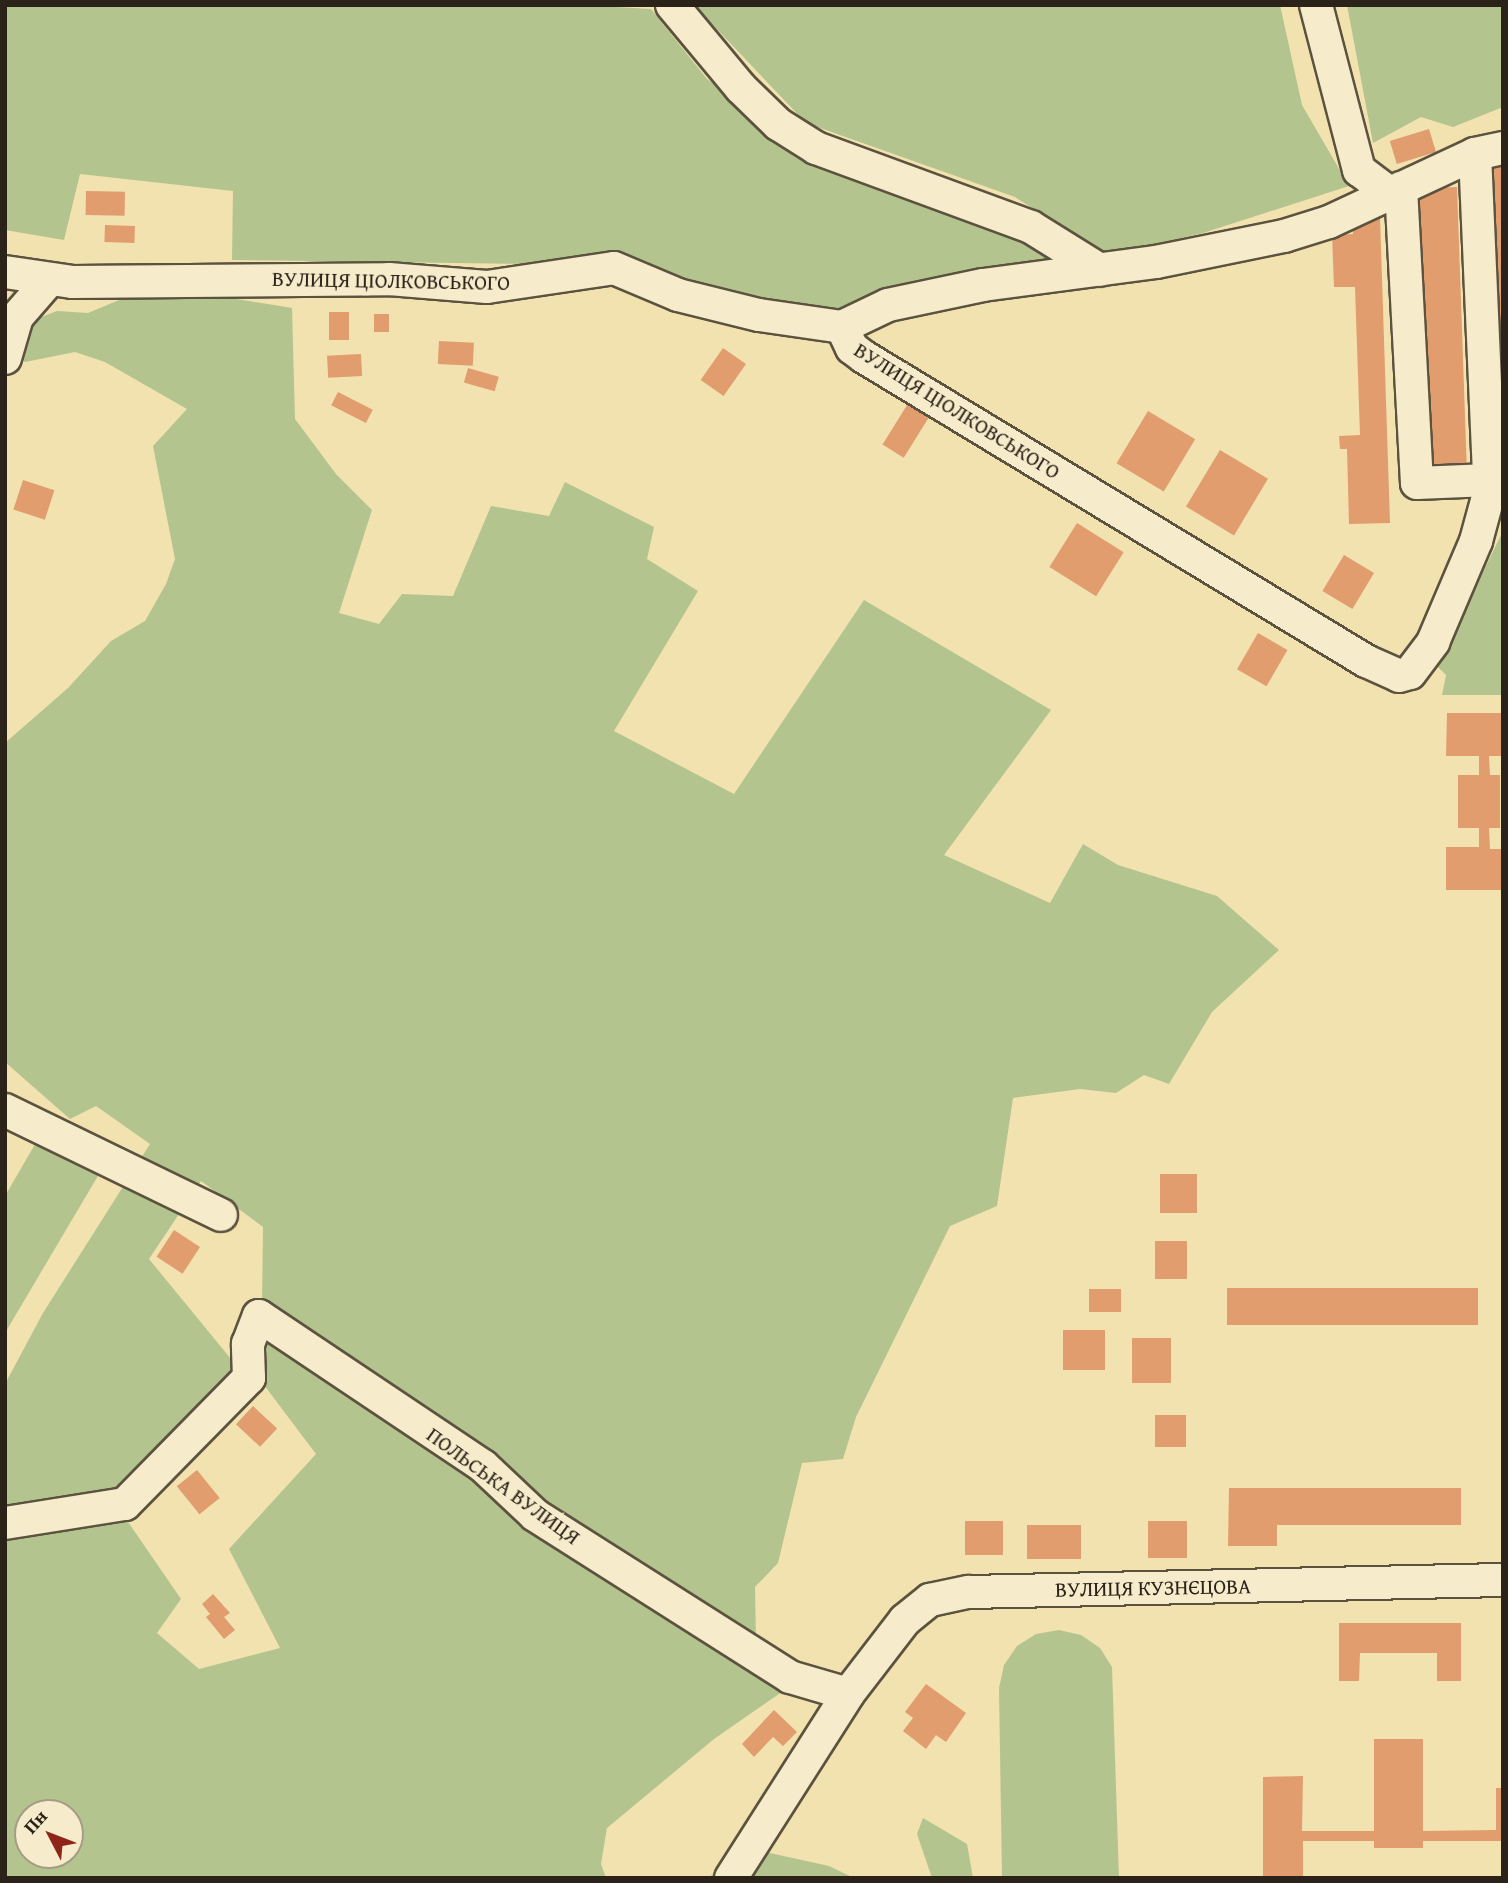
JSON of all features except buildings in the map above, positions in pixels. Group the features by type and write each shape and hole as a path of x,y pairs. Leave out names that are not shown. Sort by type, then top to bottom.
{"street":[{"path":"672,5 741,88 778,124 816,148 1031,227 1100,270"},
{"path":"1316,5 1359,170 1395,191"},
{"path":"842,327 852,318 888,305 983,285 1100,270 1284,236 1329,222 1395,191 1489,151 1495,485 1417,483 1395,191"},
{"name":"ВУЛИЦЯ ЦІОЛКОВСЬКОГО","path":"5,272 50,279 389,279 487,286 614,268 678,295 759,316 842,327 852,348 864,357 1387,674 1410,673 1433,642 1476,541 1495,485"},
{"path":"5,358 17,317 50,279"},
{"path":"5,1110 221,1215"},
{"name":"ПОЛЬСЬКА ВУЛИЦЯ","path":"5,1523 125,1504 249,1378 248,1343 259,1316 483,1466 535,1515 790,1677 848,1694"},
{"name":"ВУЛИЦЯ КУЗНЄЦОВА","path":"848,1694 905,1620 930,1600 969,1592 1503,1580"},
{"path":"731,1878 848,1694"}],"green space":[{"path":"5,5 582,5 651,9 707,79 807,152 1073,263 831,314 736,302 613,260 527,264 232,260 233,191 80,174 64,240 5,230"},
{"path":"694,5 1280,5 1302,105 1349,186 1203,233 1106,255 1015,197 806,123"},
{"path":"1347,5 1503,5 1503,107 1453,127 1421,117 1373,143"},
{"path":"193,292 292,308 295,419 336,474 372,510 339,613 379,624 402,594 453,596 491,506 549,516 565,482 654,527 647,559 698,591 614,731 734,794 864,600 1051,710 944,855 1050,903 1083,844 1118,865 1217,896 1279,950 1212,1012 1169,1084 1144,1075 1116,1093 1080,1089 1013,1098 997,1206 950,1226 856,1417 843,1459 802,1463 778,1563 755,1587 756,1643 673,1584 540,1505 262,1305 263,1227 201,1181 149,1259 240,1370 126,1519 181,1599 157,1633 199,1669 280,1648 229,1549 316,1454 264,1385 261,1353 274,1336 786,1689 714,1739 607,1828 601,1864 606,1878 5,1878 5,1384 43,1313 150,1144 96,1106 70,1119 5,1062 5,743 68,688 111,641 145,621 166,584 175,559 153,446 187,409 105,362 75,352 25,362 17,355 23,324 57,311 88,313 131,295"},
{"path":"1503,531 1503,695 1442,695 1446,675 1437,666"},
{"path":"41,1134 105,1164 5,1333 5,1196"},
{"path":"1059,1630 1081,1635 1100,1648 1112,1667 1119,1878 1002,1878 999,1688 1004,1665 1017,1646 1036,1634"},
{"path":"923,1818 967,1844 973,1878 932,1878 917,1834"},
{"path":"770,1853 829,1866 854,1878 709,1878 724,1862"}]}
